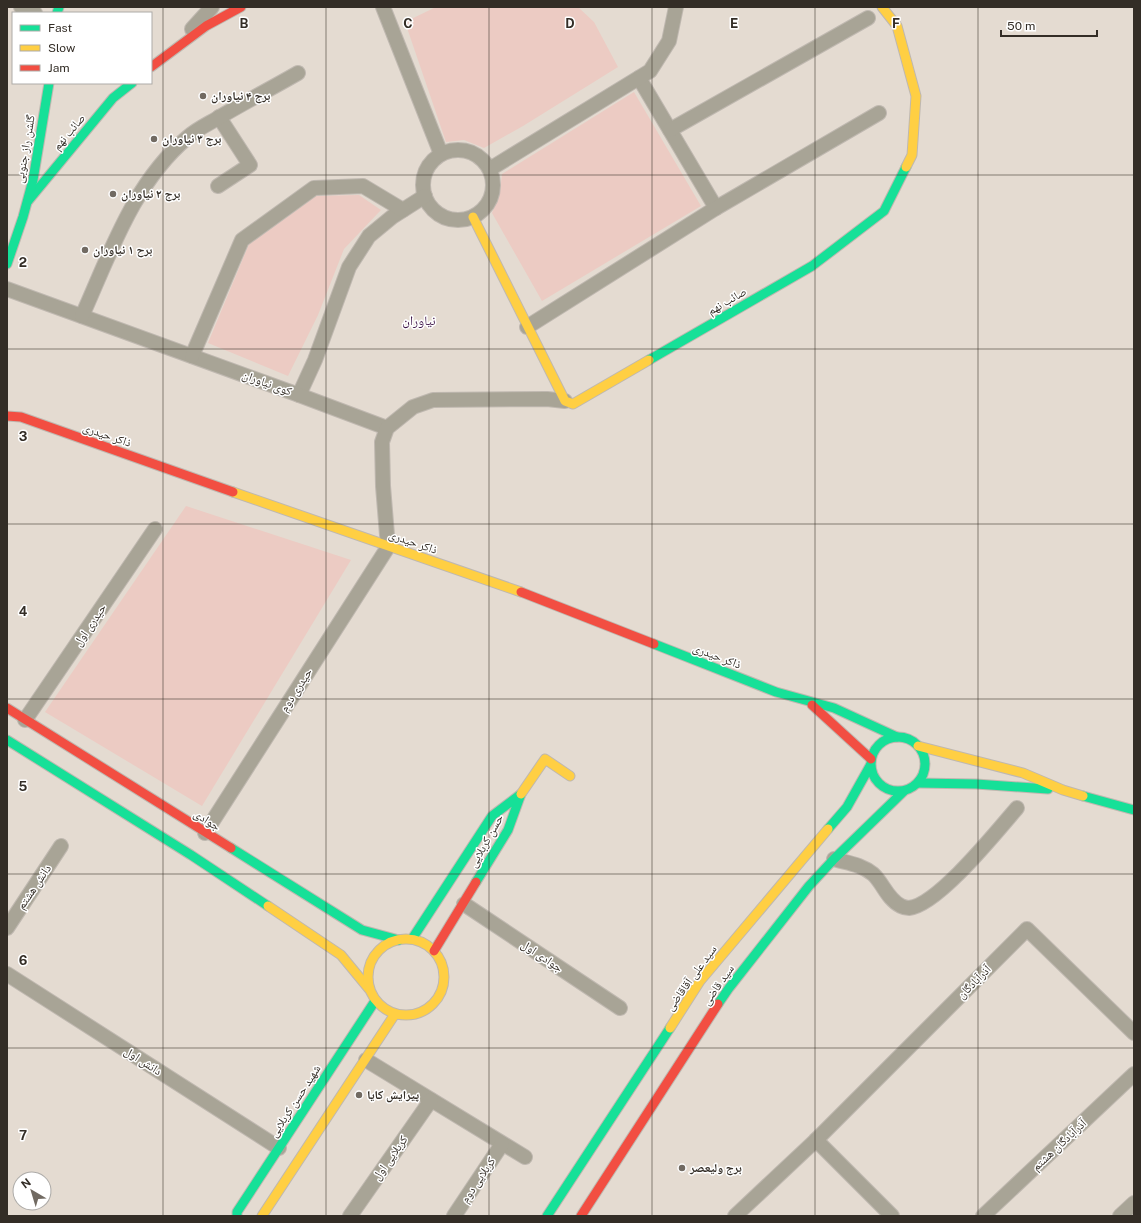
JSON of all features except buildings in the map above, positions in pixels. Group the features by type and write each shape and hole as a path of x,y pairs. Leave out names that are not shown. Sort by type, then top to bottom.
{"street":[{"path":"21,7 33,12"},
{"path":"152,56 171,51 212,7"},
{"path":"152,66 171,51 225,14 241,7"},
{"path":"384,7 441,154"},
{"path":"490,169 650,71 669,41 676,7"},
{"name":"صائب نهم","path":"565,401 569,404 574,404 812,266 884,211 912,155 916,96 897,26 882,7"},
{"path":"670,130 868,18"},
{"path":"82,316 118,232 134,203 165,159 188,137 219,117 298,73"},
{"path":"639,78 716,208"},
{"name":"گلشن راز جنوبی","path":"7,264 18,236 36,168 43,114 49,84"},
{"name":"صائب نهم","path":"28,200 113,98 131,84"},
{"path":"527,327 716,208 880,112"},
{"path":"218,186 250,165 219,117"},
{"path":"452,150 464,150 479,157 490,169 493,180 493,191 489,202 473,217 462,220 450,219 439,215 430,206 424,196 423,184 425,172 432,162 441,154 452,150"},
{"path":"192,356 242,240 314,188 363,186 403,210"},
{"name":"کوی نیاوران","path":"7,289 300,395 315,360 349,267 369,236 392,216 424,196"},
{"path":"473,217 565,401"},
{"path":"300,395 387,428"},
{"path":"388,547 383,486 382,442 387,428 413,407 433,400 547,399 565,401"},
{"name":"ذاکر حیدری","path":"7,416 21,417 388,547 523,593 776,692 834,708 897,737"},
{"name":"حیدری اول","path":"23,723 155,529"},
{"name":"حیدری دوم","path":"203,835 388,547"},
{"path":"808,701 830,719 871,762"},
{"name":"جوادی","path":"7,708 23,723 203,835 362,930 399,940"},
{"path":"897,737 904,738 912,741 918,746 923,752 925,768 918,783 904,791 896,792 881,786 875,780 872,773 871,762 877,746 883,741 897,737"},
{"path":"10,742 193,853 341,955 369,989 375,1001 384,1009 395,1014 408,1016 420,1013 431,1007 439,997 443,986 444,974 441,962 434,951 424,944 412,939 399,940 387,944 377,952 370,963 368,976 369,989"},
{"path":"918,746 1023,773 1062,790 1134,810"},
{"path":"521,794 545,759 570,776"},
{"name":"سید علی آقاقاضی","path":"546,1216 700,981 825,851 846,807 871,762"},
{"path":"918,783 976,784 1062,790"},
{"name":"سید قاضی","path":"581,1216 729,988 809,886 825,851 904,791"},
{"name":"حسن کربلایی","path":"434,951 508,830 521,794"},
{"name":"حسن کربلایی","path":"412,939 492,816 521,794"},
{"path":"825,851 858,865 874,875 891,898 899,905 908,908 917,906 947,884 968,864 1017,808"},
{"name":"دانش هشتم","path":"7,928 61,846"},
{"name":"جوادی اول","path":"464,904 620,1008"},
{"name":"آذرآبادگان","path":"735,1216 816,1140 1027,930 1134,1033"},
{"name":"دانش اول","path":"7,974 279,1148"},
{"name":"شهید حسن کربلایی","path":"237,1216 238,1212 279,1148 375,1001"},
{"path":"262,1216 395,1014"},
{"path":"366,1060 525,1157"},
{"name":"آذرآبادگان هشتم","path":"983,1216 1134,1074"},
{"name":"کربلایی اول","path":"350,1216 430,1100"},
{"path":"816,1140 892,1216"},
{"name":"کربلایی دوم","path":"454,1216 502,1144"},
{"path":"1120,1216 1134,1203"}],"shaded area":[{"path":"436,7 578,7 594,22 618,67 523,126 484,148 464,140 446,142 405,22"},
{"path":"634,92 701,206 542,301 492,213 500,192 502,174"},
{"path":"359,195 381,210 344,249 318,315 288,376 208,343 249,244 316,196"},
{"path":"186,506 351,560 202,806 45,712"}],"traffic: fast":[{"path":"57,12 59,7"},
{"path":"7,264 23,217 33,180 49,84"},
{"path":"28,201 113,98 131,84"},
{"path":"649,360 812,266 884,211 906,167"},
{"path":"654,644 776,692 834,708 897,737"},
{"path":"893,737 903,737 913,741 921,749 925,759 925,764 925,769 921,779 913,787 903,791 893,791 883,787 875,779 871,769 871,759 875,749 883,741 893,737"},
{"path":"7,740 191,855 268,906"},
{"path":"828,829 847,807 870,766"},
{"path":"918,783 976,784 1048,789"},
{"path":"718,1004 809,886 834,859 904,791"},
{"path":"412,939 492,816 521,794 508,830 476,882"},
{"path":"1083,796 1134,810"},
{"path":"231,848 362,930 399,940"},
{"path":"237,1216 237,1212 375,1001"},
{"path":"547,1216 670,1028"}],"traffic: slow":[{"path":"882,7 897,26 916,96 912,155 906,167"},
{"path":"473,217 565,401 573,404 649,360"},
{"path":"233,492 521,592"},
{"path":"918,746 1023,773 1063,790 1083,796"},
{"path":"521,794 545,759 570,776"},
{"path":"670,1028 700,981 828,829"},
{"path":"268,906 341,955 369,989"},
{"path":"406,939 421,942 433,950 441,962 444,977 441,992 433,1004 421,1012 406,1015 391,1012 379,1004 371,992 368,977 371,962 379,950 391,942 406,939"},
{"path":"262,1216 395,1014"}],"traffic: jam":[{"path":"152,66 206,26 241,7"},
{"path":"7,416 21,417 233,492"},
{"path":"521,592 654,644"},
{"path":"812,705 871,759"},
{"path":"7,708 231,848"},
{"path":"434,951 476,882"},
{"path":"581,1216 718,1004"}],"place":[{"name":"برج ۴ نیاوران","path":"203,96"},
{"name":"برج ۳ نیاوران","path":"154,139"},
{"name":"برج ۲ نیاوران","path":"113,194"},
{"name":"برح ۱ نیاوران","path":"85,250"},
{"name":"پیرایش کایا","path":"359,1095"},
{"name":"برج ولیعصر","path":"682,1168"}],"district":[{"name":"نیاوران","path":"419,320"}]}
